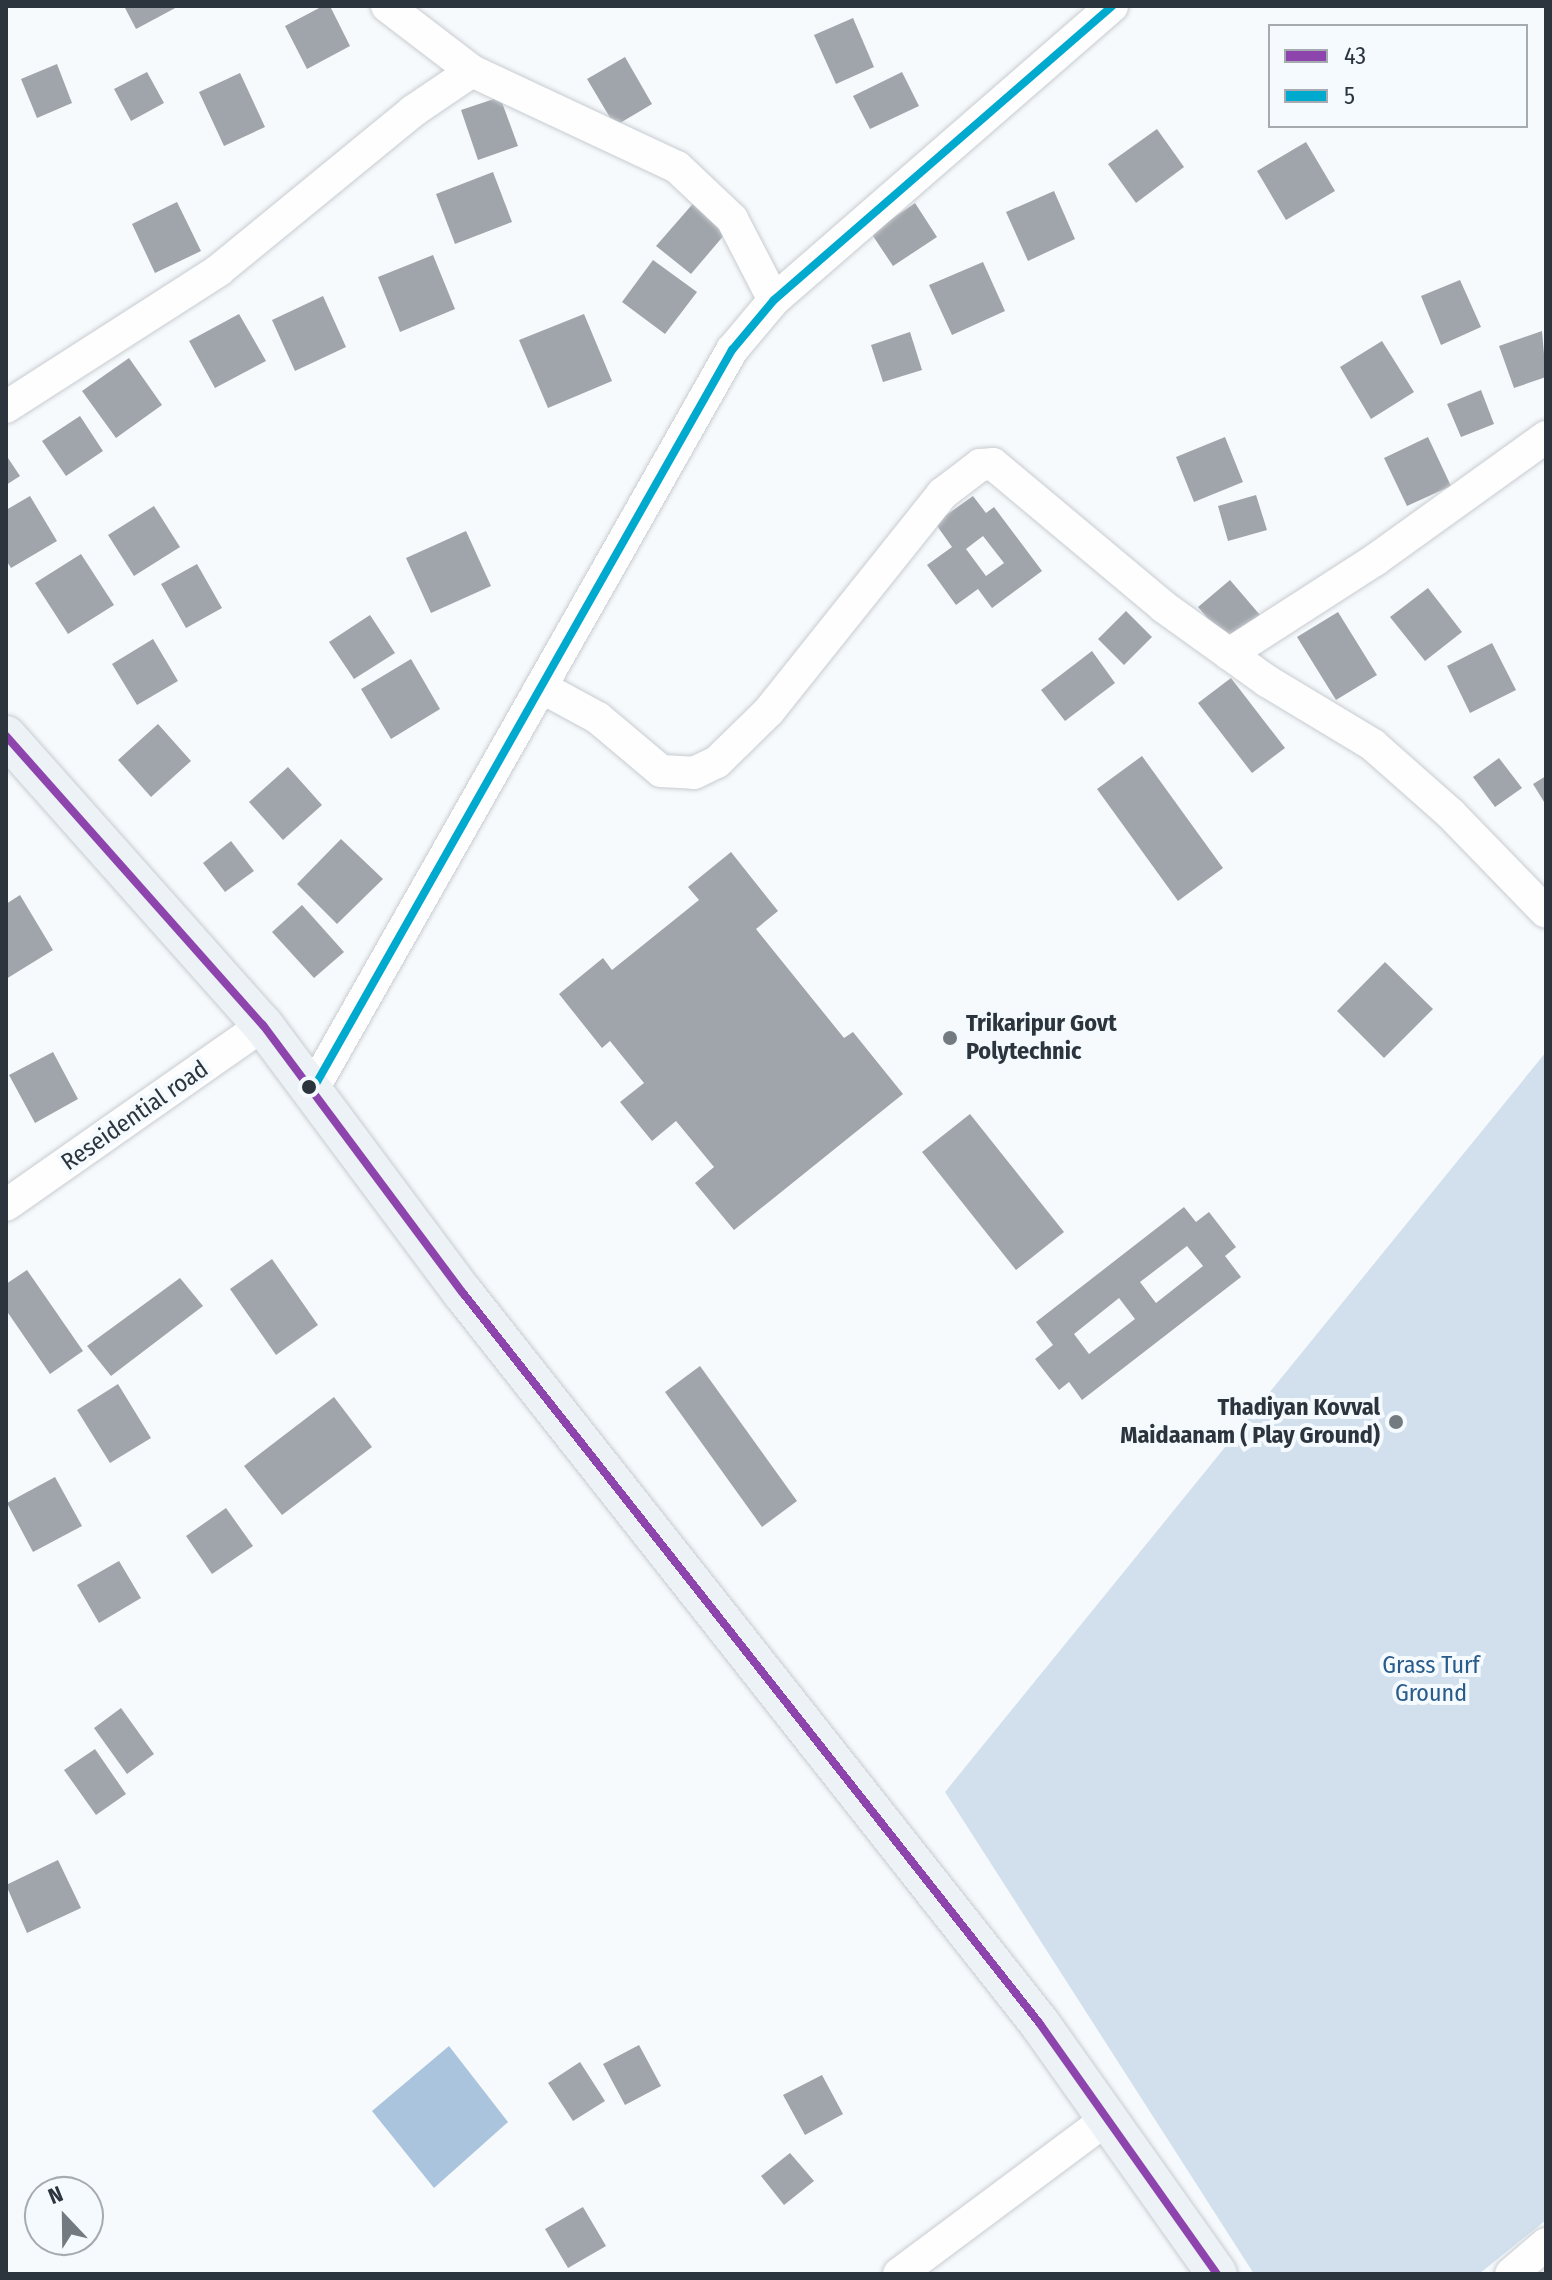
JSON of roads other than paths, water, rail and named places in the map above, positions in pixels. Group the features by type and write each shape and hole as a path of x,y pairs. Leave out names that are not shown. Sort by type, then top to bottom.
{"main road":[{"path":"6,736 263,1025 463,1293 1040,2024 1217,2274"}],"street":[{"path":"387,6 472,71 677,167 732,219 774,300"},
{"path":"313,1089 732,350 774,300 1112,6"},
{"path":"6,407 219,270 413,111 472,71"},
{"path":"1229,654 1375,560 1546,437"},
{"path":"541,687 598,718 661,771 694,773 717,762 769,711 942,494 980,465 993,464 1164,607 1229,654 1373,745 1451,814 1546,912"},
{"name":"Reseidential road","path":"6,1205 263,1025"},
{"path":"899,2274 1108,2118"},
{"path":"1511,2274 1546,2244"}],"water":[{"path":"449,2046 508,2122 434,2188 372,2111"}],"place":[{"name":"Trikaripur Govt Polytechnic","path":"950,1038"},
{"name":"Thadiyan Kovval Maidaanam ( Play Ground)","path":"1396,1422"}],"park label":[{"name":"Grass Turf Ground","path":"1431,1680"}]}
